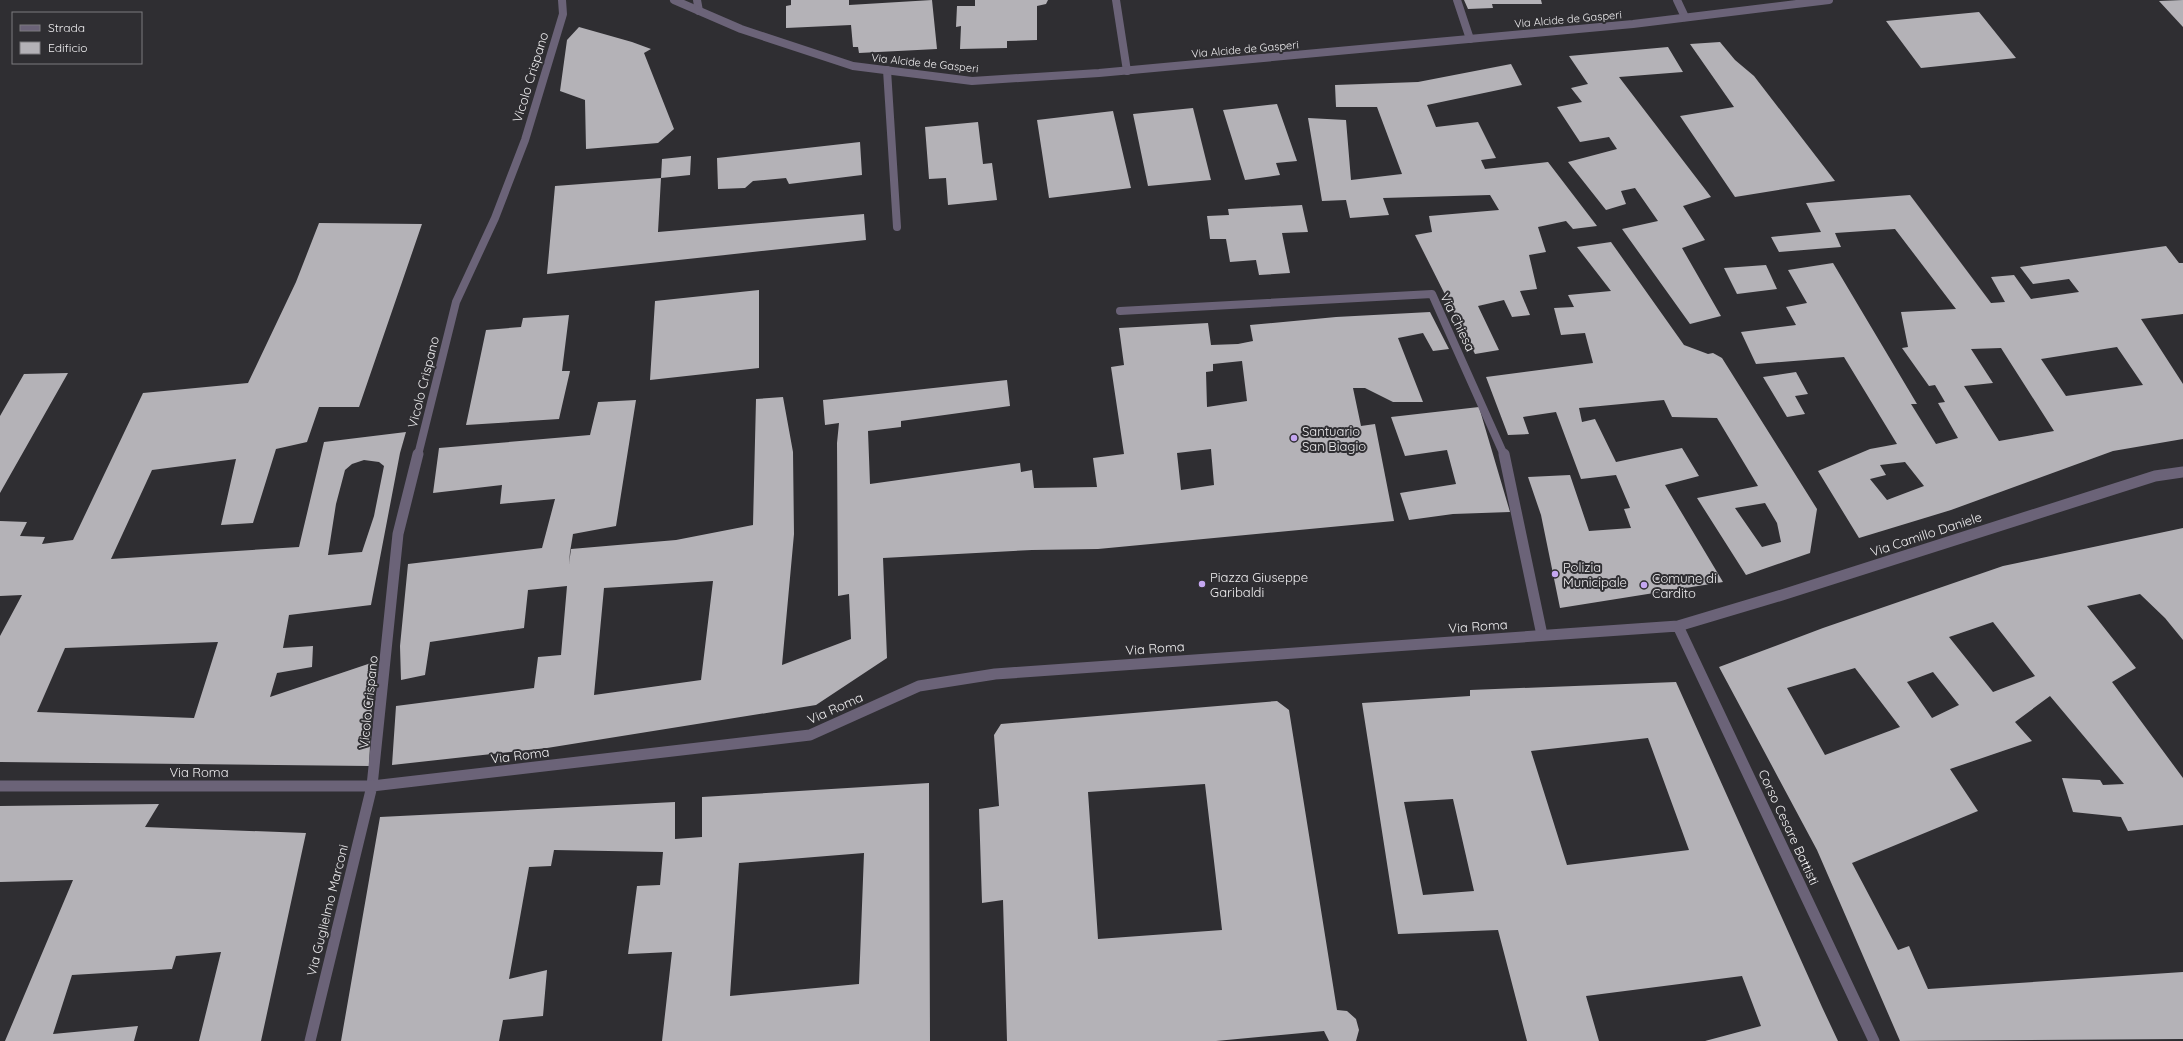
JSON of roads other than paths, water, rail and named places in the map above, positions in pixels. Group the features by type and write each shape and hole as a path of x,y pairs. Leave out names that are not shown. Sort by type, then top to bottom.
{"street":[{"name":"Vicolo Crispano","path":"372,786 398,534 456,302 495,218 524,140 563,14 562,0"},
{"name":"Via Alcide de Gasperi","path":"674,0 741,29 853,66 972,81 1128,71 1470,39 1685,18 1829,0"},
{"path":"697,0 699,11"},
{"path":"1116,0 1128,71"},
{"path":"1457,0 1470,39"},
{"path":"1677,0 1685,18"},
{"path":"887,70 897,227"},
{"name":"Via Chiesa","path":"1120,311 1432,294 1502,449 1542,635"},
{"name":"Via Camillo Daniele","path":"1678,626 1789,593 2156,476 2183,472"},
{"name":"Via Roma","path":"0,786 372,786 810,735 919,686 996,674 1678,626"},
{"name":"Corso Cesare Battisti","path":"1678,626 1874,1041"},
{"name":"Via Guglielmo Marconi","path":"310,1041 372,786"}],"place":[{"name":"Santuario San Biagio","path":"1294,438"},
{"name":"Polizia Municipale","path":"1555,574"},
{"name":"Piazza Giuseppe Garibaldi","path":"1202,584"},
{"name":"Comune di Cardito","path":"1644,585"}]}
